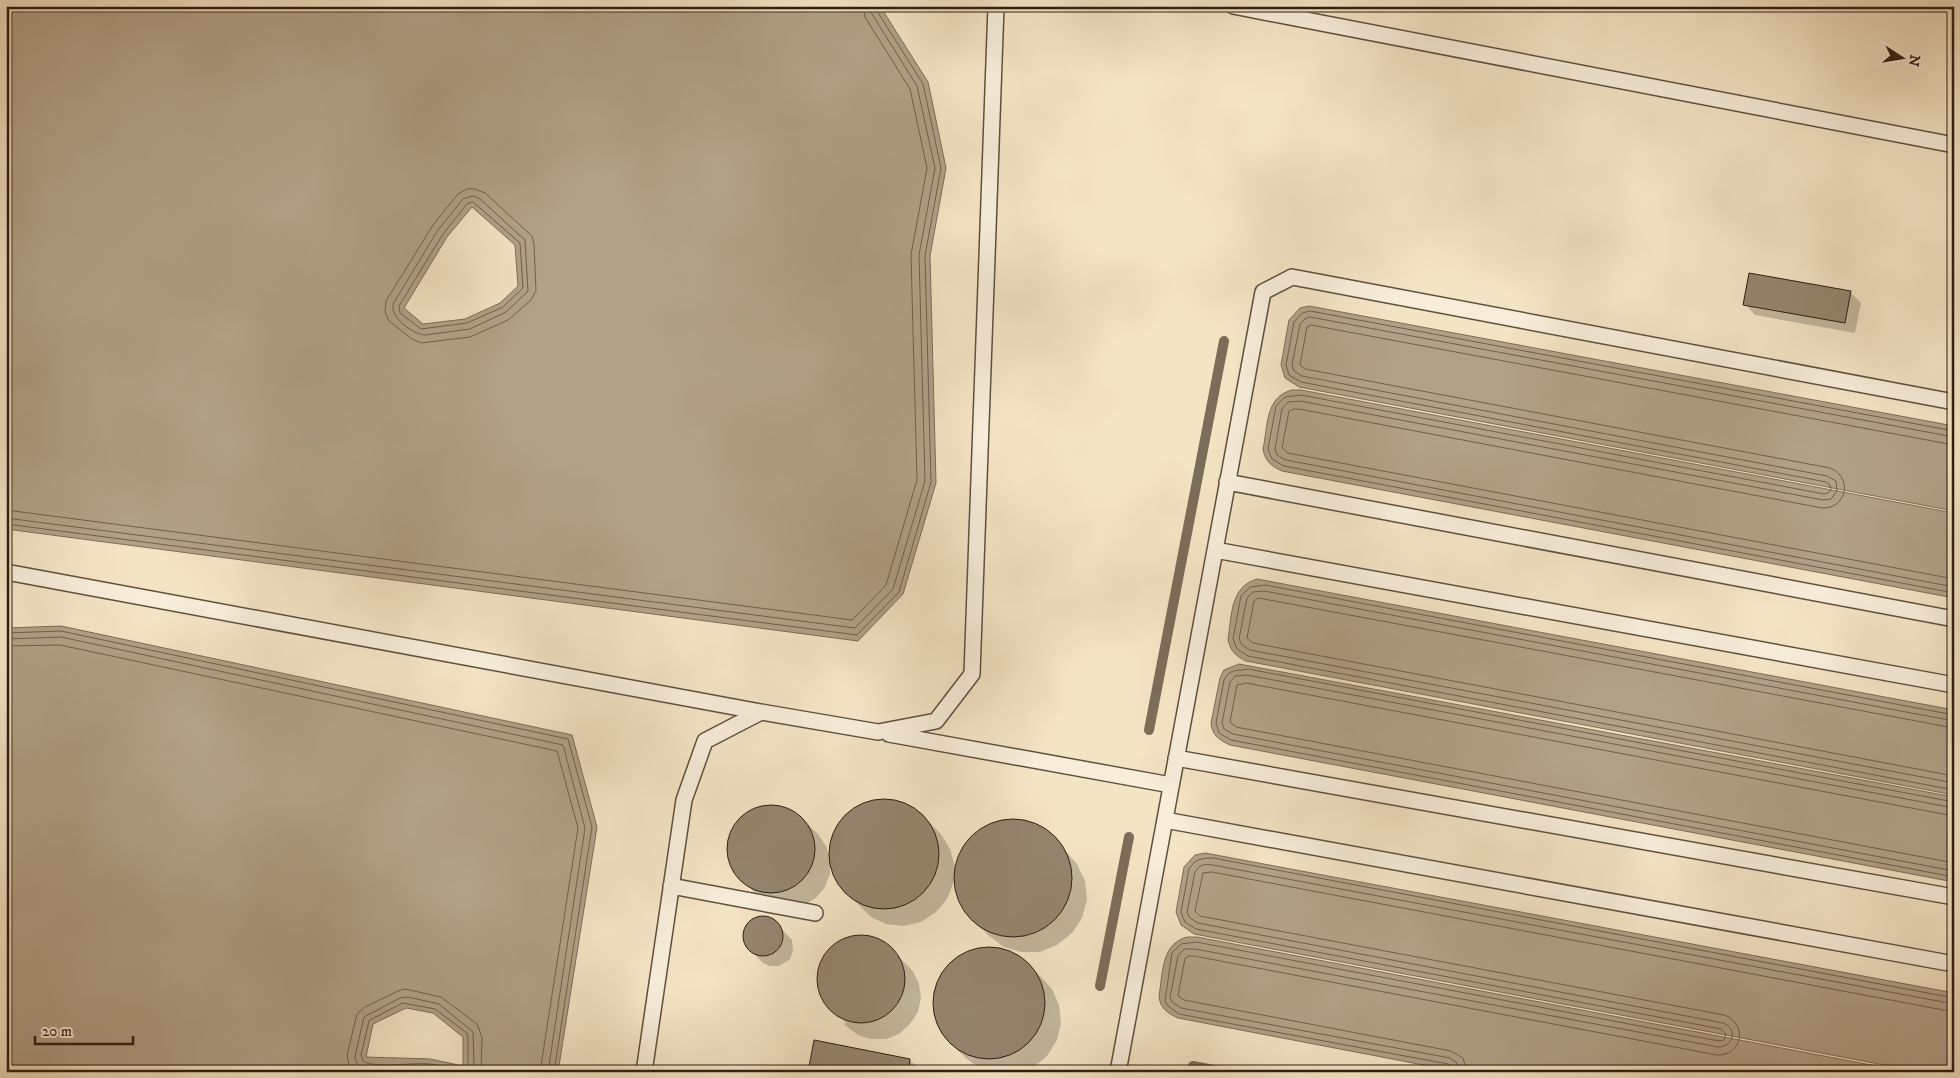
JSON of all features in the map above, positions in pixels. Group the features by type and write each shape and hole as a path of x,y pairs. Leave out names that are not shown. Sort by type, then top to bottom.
{"lane":[{"path":"878,732 936,721 972,674 996,6"},
{"path":"1233,6 1954,145"},
{"path":"1118,1072 1263,292 1292,277 1954,402"},
{"path":"1228,482 1954,619"},
{"path":"1215,550 1954,685"},
{"path":"6,572 761,712 1171,785"},
{"path":"644,1072 684,800 705,741 761,712"},
{"path":"1176,758 1954,897"},
{"path":"1164,820 1954,964"},
{"path":"671,886 815,913"}],"water":[{"path":"6,6 880,6 928,82 946,168 930,256 936,483 903,594 858,641 6,529","holes":["472,207 515,245 518,286 500,303 465,319 423,324 404,308 447,237"]},
{"path":"1309,306 1954,426 1954,511 1299,387 1285,378 1281,365 1289,320 1300,308"},
{"path":"1292,390 1301,390 1954,513 1954,598 1282,471 1269,463 1263,449 1267,422 1272,406 1283,394"},
{"path":"1257,579 1954,710 1954,795 1246,661 1236,655 1230,647 1228,639 1230,621 1237,595 1248,583"},
{"path":"61,626 572,735 597,827 558,1072 6,1072 6,628","holes":["406,1008 433,1013 463,1037 463,1066 430,1059 366,1057 373,1024"]},
{"path":"1239,664 1954,797 1954,882 1230,745 1217,737 1211,723 1220,678 1224,670"},
{"path":"1205,853 1954,993 1954,1072 1921,1072 1194,934 1181,925 1176,912 1184,867 1195,855"},
{"path":"1187,937 1197,937 1908,1072 1460,1072 1178,1018 1165,1010 1159,996 1163,969 1168,953 1172,946"}],"building":[{"path":"1749,273 1851,291 1845,323 1743,305"},
{"path":"884,799 905,803 923,815 935,833 939,854 935,875 923,893 905,905 884,909 863,905 845,893 833,875 829,854 833,833 845,815 863,803"},
{"path":"771,805 788,808 802,818 812,832 815,849 812,866 802,880 788,890 771,893 754,890 740,880 730,866 727,849 730,832 740,818 754,808"},
{"path":"1013,819 1035,824 1046,829 1062,845 1067,856 1072,878 1067,900 1062,911 1046,927 1035,932 1013,937 991,932 980,927 964,911 959,900 954,878 959,856 964,845 980,829 991,824"},
{"path":"767,916 774,919 780,925 783,936 782,944 774,953 767,956 759,956 752,953 744,944 743,932 746,925 755,917"},
{"path":"861,935 878,938 886,942 898,954 902,962 905,979 902,996 898,1004 886,1016 878,1020 861,1023 844,1020 836,1016 824,1004 820,996 817,979 820,962 824,954 836,942 844,938"},
{"path":"989,947 1011,951 1029,963 1041,981 1045,1003 1041,1025 1029,1043 1011,1055 989,1059 967,1055 949,1043 937,1025 933,1003 937,981 949,963 967,951"},
{"path":"814,1040 910,1059 908,1072 808,1072"}],"waterway":[{"path":"1149,730 1224,341"},
{"path":"1100,986 1129,837"},
{"path":"1193,1066 1224,1072"}]}
